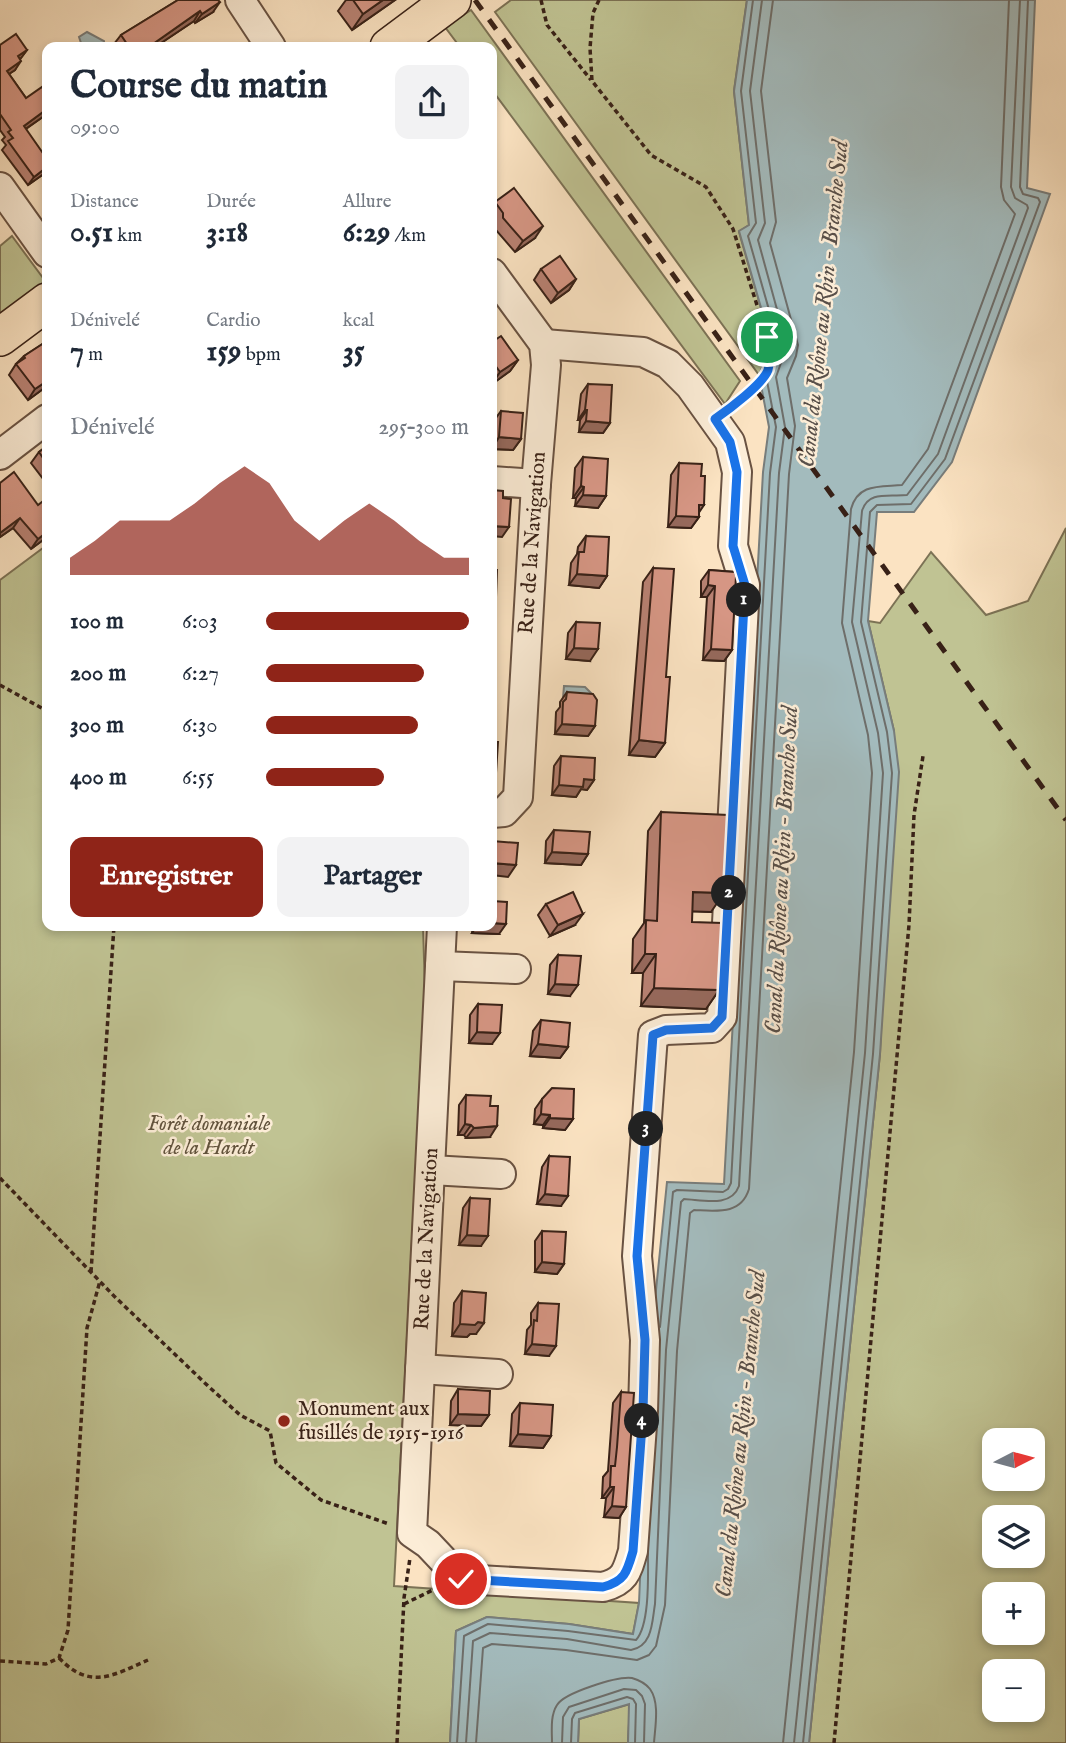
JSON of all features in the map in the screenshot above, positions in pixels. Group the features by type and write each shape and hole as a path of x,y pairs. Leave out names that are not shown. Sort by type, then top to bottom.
{"main road":[{"path":"395,42 449,2"},
{"path":"0,338 42,306"}],"street":[{"path":"240,0 268,42"},
{"path":"0,187 42,246"},
{"path":"420,1539 461,1579 603,1587 617,1583 628,1570 633,1551 643,1411 644,1352 637,1256 653,1035 666,1030 712,1028 722,1017 745,585 733,546 737,472 730,442 690,386 668,364 643,352 544,344 497,280"},
{"name":"Rue de la Navigation","path":"497,812 504,811 518,797 536,484 546,365 544,344"},
{"path":"0,455 42,423"},
{"path":"497,481 536,484"},
{"name":"Rue de la Navigation","path":"420,1539 420,1369 442,931"},
{"path":"440,966 516,969"},
{"path":"431,1170 501,1174"},
{"path":"420,1369 498,1374"}],"path":[{"path":"541,0 547,25 651,155 706,187 733,229 767,337 768,369 738,402 715,419"},
{"path":"592,82 591,36 593,13 599,0"},
{"path":"0,685 42,708"},
{"path":"834,1743 909,925 914,815 923,756"},
{"path":"91,1272 114,931"},
{"path":"0,1178 100,1281 240,1415 270,1431 276,1463 321,1500 420,1539 404,1604 397,1743"},
{"path":"0,1661 46,1664 59,1658 68,1630 88,1328 100,1281"},
{"path":"404,1604 424,1592 461,1579"},
{"path":"59,1658 71,1670 90,1679 120,1672 148,1660"}],"green space":[{"path":"511,0 747,0 734,91 749,225 739,232 772,346 759,375 495,12"},
{"path":"471,10 494,42 456,42 445,27"},
{"path":"497,46 740,381 725,404 497,97"},
{"path":"12,236 42,277 42,285 0,317 0,246"},
{"path":"1066,528 1066,1743 809,1743 880,1054 894,731 868,621 880,623 931,552 986,615 1028,601"},
{"name":"Forêt domaniale de la Hardt","path":"42,549 42,931 423,931 425,991 394,1586 639,1603 633,1634 569,1624 487,1617 456,1631 450,1743 0,1743 0,580"},
{"path":"630,1704 628,1743 578,1743 579,1719"}],"water":[{"name":"Canal du Rhône au Rhin - Branche Sud","path":"747,0 1035,0 1027,188 1050,194 952,462 914,512 877,512 868,621 894,731 899,772 880,1054 809,1743 628,1743 629,1704 579,1719 578,1743 450,1743 456,1631 487,1617 569,1624 633,1634 639,1603 650,1349 667,1182 724,1184 763,472 769,427 759,375 772,346 739,231 749,225 734,91"},
{"path":"87,32 104,42 81,42 79,37"},
{"path":"564,686 585,687 591,693 581,699 563,698"}],"building":[{"path":"178,0 220,2 202,14 200,11 156,42 126,42 121,35"},
{"path":"353,0 383,0 363,14"},
{"path":"16,34 27,50 18,56 21,61 7,71 26,98 42,87 42,113 24,126 42,152 42,171 34,177 8,141 13,138 8,132 11,130 0,114 0,45"},
{"path":"514,188 543,226 523,241 503,218 497,201"},
{"path":"560,256 576,279 558,293 541,269"},
{"path":"501,336 518,360 500,372 497,368 497,339"},
{"path":"42,344 42,384 35,389 16,364 25,358 24,356"},
{"path":"588,384 612,385 610,423 586,421"},
{"path":"501,411 523,413 521,439 499,437"},
{"path":"583,457 608,459 606,496 583,495"},
{"path":"679,463 702,464 701,476 705,476 704,505 699,505 699,517 676,516"},
{"path":"14,472 38,505 42,502 42,536 38,539 20,518 0,533 0,483"},
{"path":"497,490 503,491 503,498 511,499 509,527 497,526"},
{"path":"586,536 609,537 607,576 577,574 579,552 584,552"},
{"path":"653,568 674,569 666,677 670,677 665,743 639,740"},
{"path":"709,570 735,572 732,650 711,649 715,586 708,585"},
{"path":"576,622 600,623 598,649 574,648"},
{"path":"567,692 593,694 597,700 595,726 562,724 563,702"},
{"path":"561,756 595,758 594,780 584,779 583,787 559,785"},
{"path":"661,812 728,815 724,893 693,892 692,922 722,923 719,990 654,988 656,954 645,954 646,920 657,921"},
{"path":"554,830 590,832 588,854 552,852"},
{"path":"497,841 518,843 516,865 497,863"},
{"path":"573,892 583,914 558,925 546,904"},
{"path":"497,901 507,902 506,924 497,923"},
{"path":"558,955 581,956 578,985 555,984"},
{"path":"478,1004 502,1005 500,1033 477,1032"},
{"path":"541,1020 570,1023 568,1047 538,1044"},
{"path":"552,1088 574,1089 573,1119 550,1118 550,1115 541,1114 542,1099"},
{"path":"466,1095 491,1096 490,1106 498,1106 497,1126 474,1128 465,1124"},
{"path":"549,1156 570,1157 568,1196 545,1194"},
{"path":"470,1198 490,1199 488,1236 467,1235"},
{"path":"542,1231 566,1232 564,1264 542,1262"},
{"path":"462,1291 486,1293 484,1323 460,1324"},
{"path":"538,1303 559,1304 556,1346 532,1344"},
{"path":"458,1389 490,1391 489,1415 458,1414"},
{"path":"621,1392 634,1393 626,1507 612,1506 614,1487 610,1487 611,1466 615,1466"},
{"path":"520,1403 553,1405 551,1436 518,1434"}],"railway":[{"path":"475,0 1066,820"}],"place":[{"name":"Monument aux fusillés de 1915-1916","path":"284,1421"}],"route":[{"path":"461,1579 603,1587 617,1583 628,1570 633,1551 645,1340 637,1256 653,1035 666,1030 712,1028 722,1017 745,585 733,546 737,472 730,442 715,419 738,402 765,375 769,351 767,337"}]}
